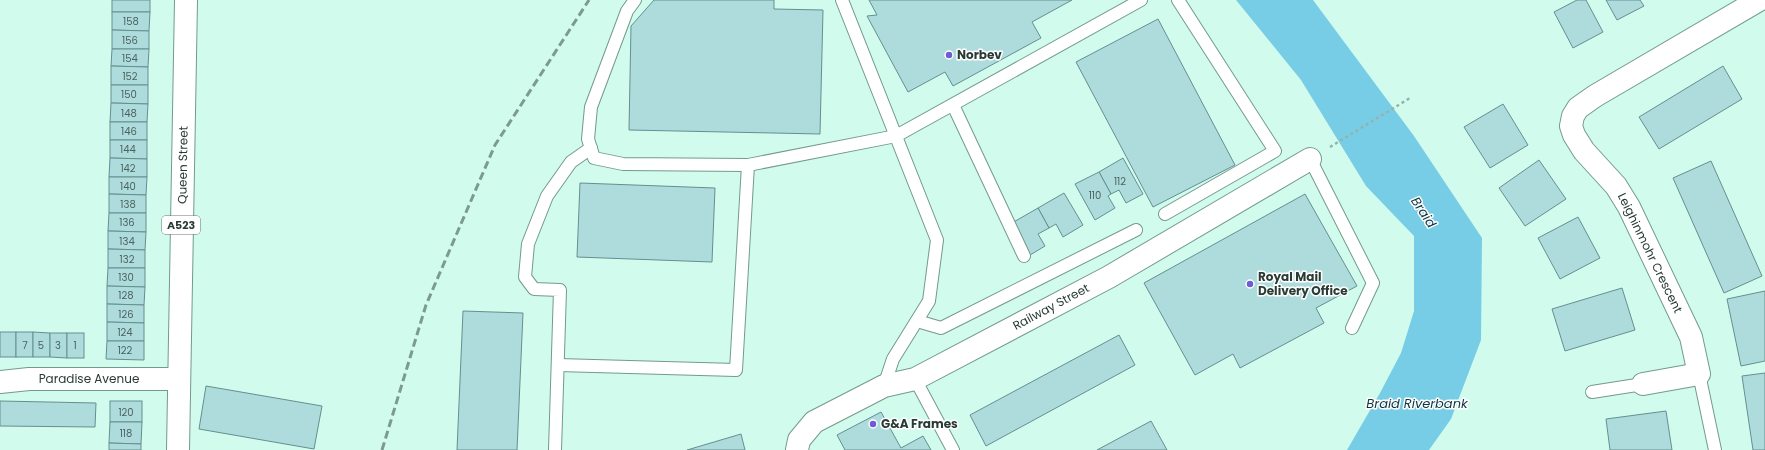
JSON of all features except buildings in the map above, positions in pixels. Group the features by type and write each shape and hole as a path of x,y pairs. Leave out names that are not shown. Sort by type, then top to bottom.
{"street":[{"name":"Queen Street","path":"178,450 178,379 186,0"},
{"name":"Leighinmohr Crescent","path":"1699,374 1691,337 1630,207 1616,186 1579,143 1572,126 1573,116 1578,108 1595,96 1759,0"},
{"name":"Railway Street","path":"797,450 799,440 814,422 884,386 915,379 1109,277 1317,155"},
{"path":"1643,384 1699,374"},
{"name":"Paradise Avenue","path":"0,382 29,379 178,379"}],"lane":[{"path":"635,0 627,11 591,107 588,139 594,158 623,164 748,165 896,136 1141,0"},
{"path":"842,0 937,240 929,301 893,359 884,386"},
{"path":"1165,214 1275,152 1178,0"},
{"path":"953,105 1024,256"},
{"path":"555,450 560,290 534,289 525,276 528,244 547,196 571,162 591,148"},
{"path":"1317,155 1373,283 1352,328"},
{"path":"558,365 736,370 748,165"},
{"path":"917,321 941,328 1136,230"},
{"path":"1699,374 1715,450"},
{"path":"915,379 953,450"},
{"path":"1592,392 1643,384"}],"path":[{"path":"1317,155 1410,98"}],"water":[{"name":"Braid Riverbank","path":"1236,0 1313,0 1414,136 1482,238 1481,340 1451,419 1429,450 1347,450 1401,353 1414,311 1414,236 1366,186 1301,80"}],"railway":[{"path":"382,450 426,305 495,145 589,0"}],"place":[{"name":"Norbev","path":"949,55"},
{"name":"Royal Mail Delivery Office","path":"1250,284"},
{"name":"G&A Frames","path":"873,424"}],"water label":[{"name":"Braid","path":"1424,212"}]}
